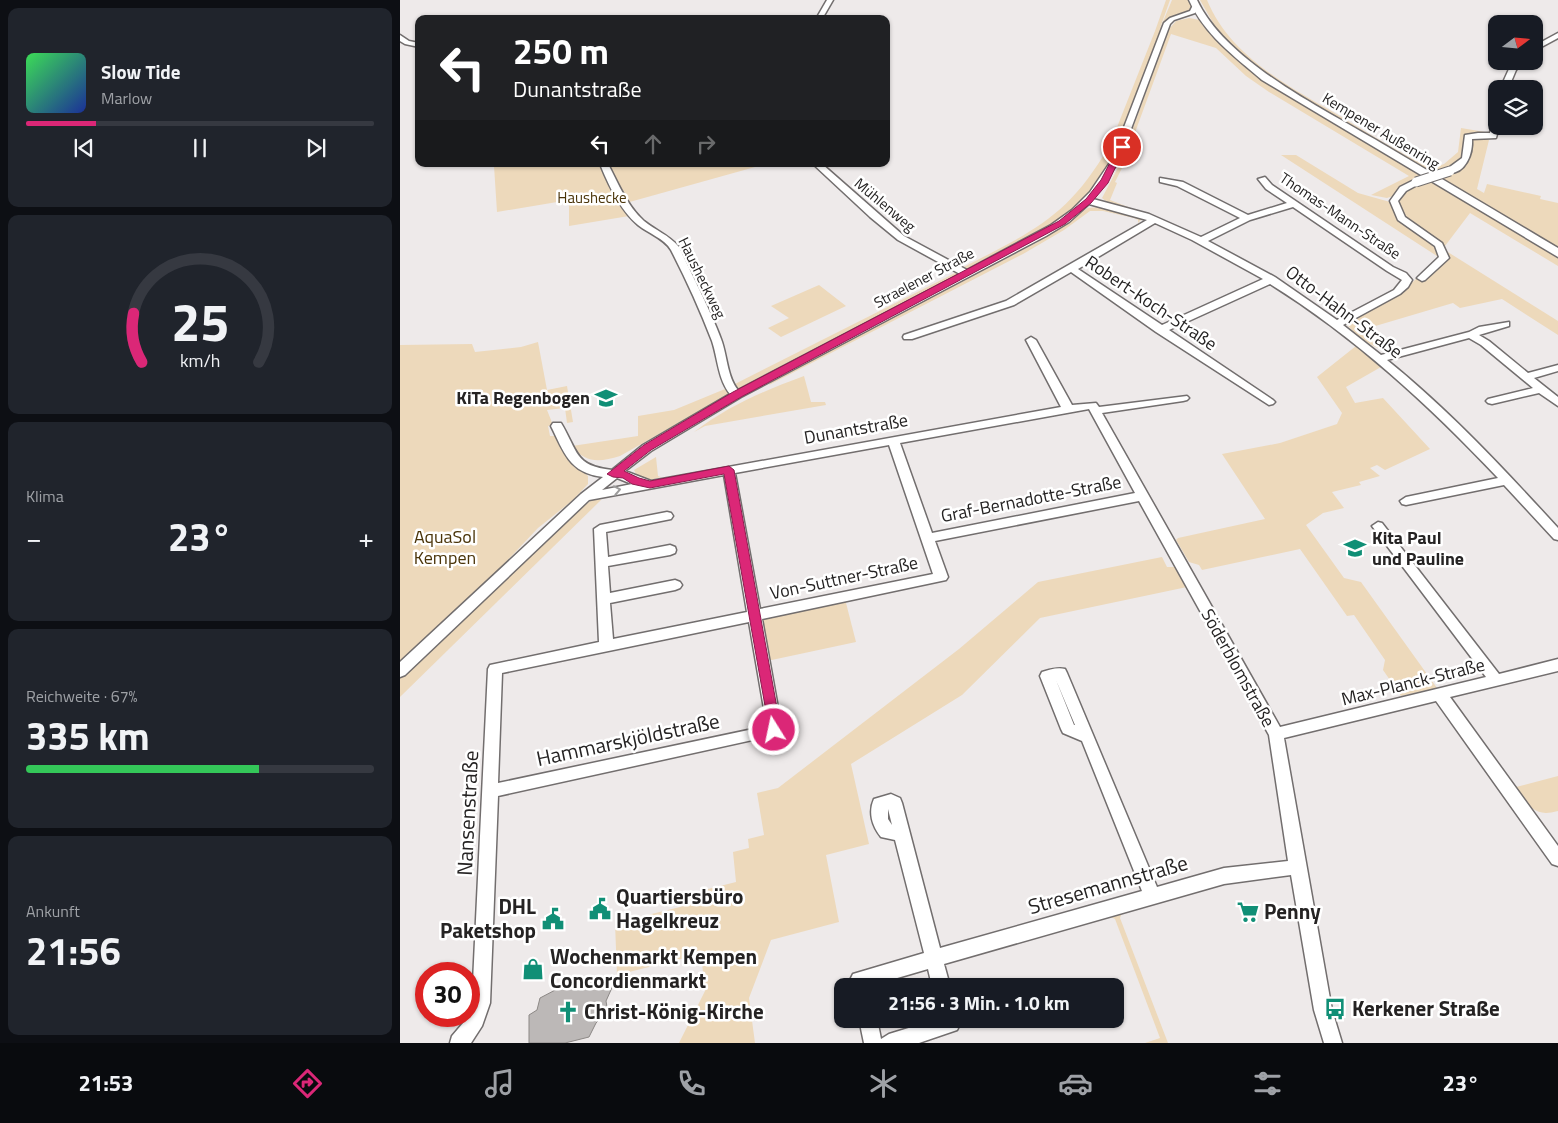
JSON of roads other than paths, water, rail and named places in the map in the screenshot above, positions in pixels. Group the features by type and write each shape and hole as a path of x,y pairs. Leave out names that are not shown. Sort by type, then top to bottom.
{"main road":[{"name":"Straelener Straße","path":"1196,2 1203,16"},
{"name":"Kempener Außenring","path":"1203,16 1224,44 1265,78 1558,253"}],"street":[{"path":"821,15 830,0"},
{"name":"Straelener Straße","path":"400,671 585,497 647,448 737,395 1062,223 1089,201 1105,181 1115,161 1170,20 1194,12 1196,2"},
{"path":"1187,15 1203,16"},
{"name":"Straelener Straße","path":"1164,34 1170,23 1177,19 1203,16"},
{"path":"1543,44 1558,35"},
{"path":"400,37 407,43 415,45"},
{"path":"1422,278 1444,258 1439,245 1408,225 1401,218 1395,207 1394,200 1403,189 1416,182 1450,171 1462,164 1468,155 1468,138 1478,135 1493,135"},
{"name":"Hausheckweg","path":"606,167 624,203 640,222 668,240 674,247 722,357 727,384 737,395"},
{"name":"Mühlenweg","path":"819,167 901,238 967,274"},
{"name":"Thomas-Mann-Straße","path":"1262,178 1269,187 1390,269 1403,275 1407,280 1405,285 1397,292 1337,324"},
{"path":"1163,180 1180,184 1246,218"},
{"name":"Otto-Hahn-Straße","path":"1089,201 1154,219 1201,241 1272,279 1337,324 1381,358 1508,480 1558,536"},
{"path":"1201,241 1246,218 1294,204"},
{"name":"Robert-Koch-Straße","path":"1154,219 1071,268 1269,402"},
{"path":"908,337 1010,302 1071,268"},
{"path":"1160,330 1272,279"},
{"path":"1381,358 1452,338 1470,336 1483,329 1505,324"},
{"path":"1470,336 1485,343 1558,403"},
{"path":"1031,340 1068,409"},
{"path":"1526,377 1558,368"},
{"path":"1492,401 1542,390"},
{"name":"Dunantstraße","path":"585,497 1068,409 1183,398"},
{"name":"Söderblomstraße","path":"1094,408 1276,734 1323,1010 1333,1043"},
{"path":"557,426 573,459 597,472 613,474"},
{"name":"Graf-Bernadotte-Straße","path":"893,441 941,577"},
{"name":"Von-Suttner-Straße","path":"729,470 774,730"},
{"name":"Dunantstraße","path":"613,474 625,475 636,482 650,484"},
{"path":"1406,501 1508,480"},
{"name":"Graf-Bernadotte-Straße","path":"927,538 1142,496"},
{"path":"667,516 600,529 606,646 754,615"},
{"path":"1378,526 1497,681"},
{"path":"602,563 670,550"},
{"name":"Von-Suttner-Straße","path":"754,615 941,577"},
{"path":"604,599 674,586"},
{"name":"Nansenstraße","path":"459,1043 469,1032 477,1018 481,1003 495,669 606,646"},
{"name":"Max-Planck-Straße","path":"1276,734 1558,665"},
{"path":"1440,695 1558,859"},
{"name":"Hammarskjöldstraße","path":"490,792 774,730"},
{"path":"1088,736 1152,896"},
{"path":"902,833 939,978"},
{"name":"Stresemannstraße","path":"866,978 1224,876 1298,867"},
{"path":"870,1028 873,1043"},
{"path":"889,1043 938,1028"}],"place":[{"name":"KiTa Regenbogen","path":"606,398"},
{"name":"Kita Paul und Pauline","path":"1355,548"},
{"name":"Quartiersbüro Hagelkreuz","path":"600,909"},
{"name":"Penny","path":"1248,912"},
{"name":"DHL Paketshop","path":"553,919"},
{"name":"Wochenmarkt Kempen Concordienmarkt","path":"533,969"},
{"name":"Kerkener Straße","path":"1335,1009"},
{"name":"Christ-König-Kirche","path":"568,1012"}],"park label":[{"name":"Haushecke","path":"592,198"},
{"name":"AquaSol Kempen","path":"445,547"}]}
